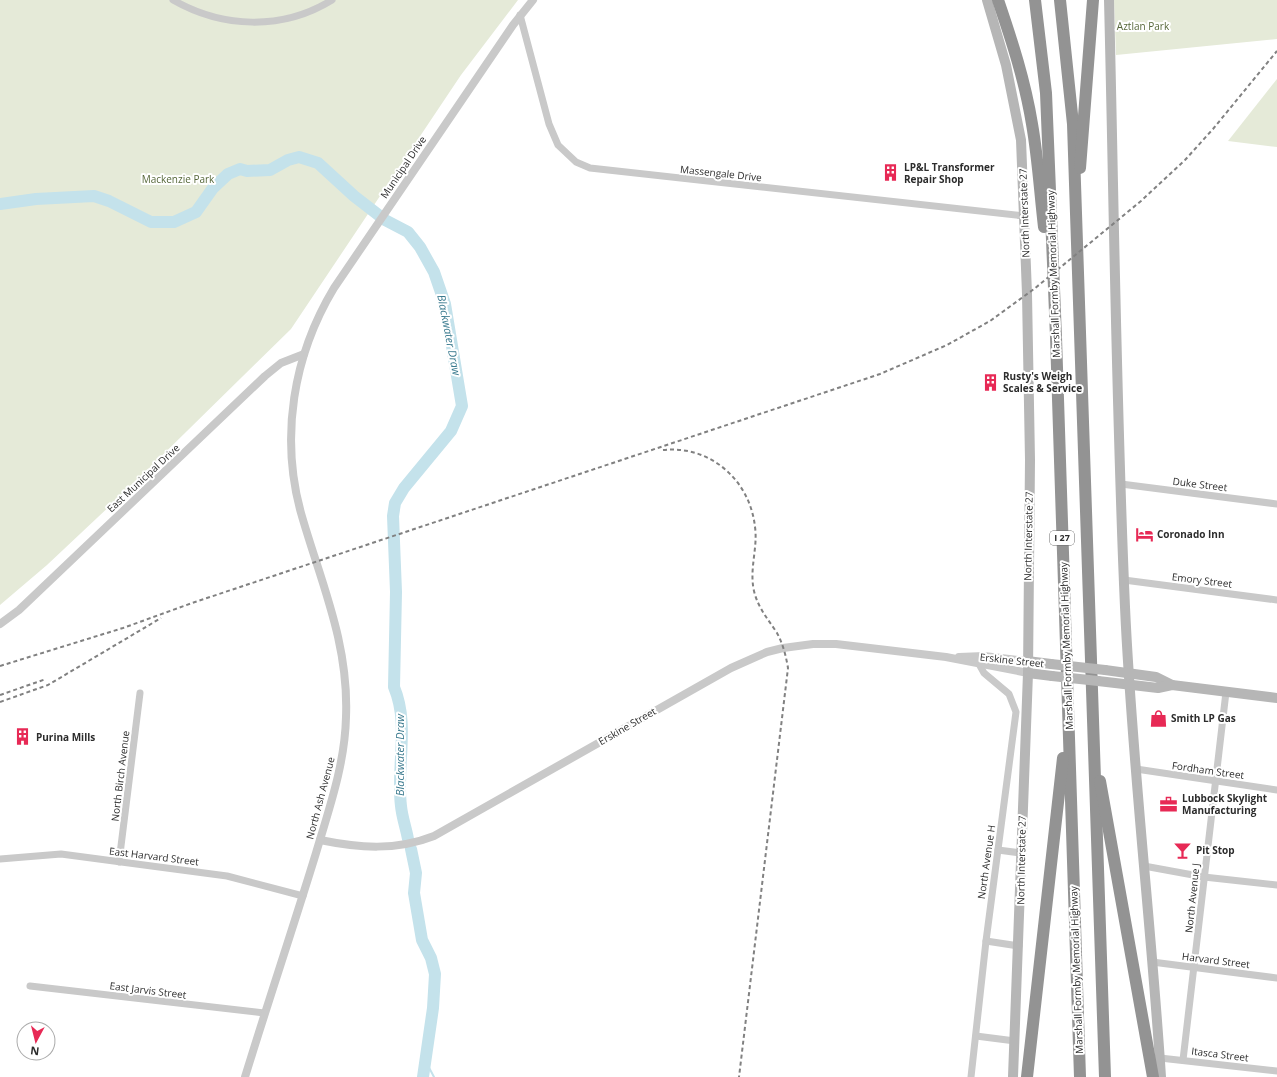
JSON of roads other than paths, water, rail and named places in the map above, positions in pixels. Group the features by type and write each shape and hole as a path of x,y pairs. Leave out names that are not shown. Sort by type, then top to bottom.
{"highway":[{"path":"998,0 1018,61 1032,124 1055,333"},
{"name":"Marshall Formby Memorial Highway","path":"1035,0 1046,93 1080,1077"},
{"name":"I 27","path":"1060,0 1073,124 1104,1077"},
{"path":"1076,201 1083,143 1093,0"},
{"path":"1027,1077 1061,778 1067,691"},
{"path":"1093,742 1153,1077"}],"main road":[{"name":"North Interstate 27","path":"987,0 1006,65 1020,134 1024,171 1030,460 1028,673 1013,1077"},
{"path":"1109,0 1124,580 1136,769 1161,1077"},
{"name":"Erskine Street","path":"1027,661 1129,673 1156,677 1172,685 1277,698"},
{"name":"Erskine Street","path":"1028,673 1158,688 1172,685"}],"street":[{"path":"173,0 211,17 253,23 299,14 318,8 332,0"},
{"name":"Municipal Drive","path":"304,354 324,305 383,214 520,15 533,0"},
{"name":"Massengale Drive","path":"520,15 549,124 558,145 576,162 590,168 1024,216"},
{"name":"East Municipal Drive","path":"0,624 19,610 265,376 281,363 304,354"},
{"name":"North Ash Avenue","path":"245,1077 264,1013 303,896 339,773 346,718 346,691 343,661 336,622 302,514 294,474 291,417 296,382 304,354"},
{"name":"Duke Street","path":"1121,484 1277,504"},
{"name":"Emory Street","path":"1124,580 1277,600"},
{"name":"Erskine Street","path":"320,840 357,847 389,847 408,845 434,836 731,668 767,652 798,645 836,644 946,657 1028,673"},
{"name":"Erskine Street","path":"946,657 984,656 1027,661"},
{"name":"North Avenue H","path":"971,1077 986,941 1016,712 1008,694 984,672 979,664"},
{"name":"North Avenue J","path":"1183,1060 1226,692"},
{"name":"North Birch Avenue","path":"119,862 140,693"},
{"name":"Fordham Street","path":"1136,769 1277,790"},
{"path":"998,850 1021,853"},
{"name":"East Harvard Street","path":"0,859 61,854 227,876 303,896"},
{"path":"1144,866 1204,877 1277,884"},
{"path":"986,941 1019,946"},
{"name":"Harvard Street","path":"1152,962 1277,978"},
{"name":"East Jarvis Street","path":"30,986 264,1013"},
{"path":"976,1036 1015,1041"},
{"name":"Itasca Street","path":"1160,1058 1276,1073"}],"waterway":[{"name":"Blackwater Draw","path":"0,204 36,199 94,196 109,201 151,222 174,222 196,212 213,188 228,174 240,169 247,171 270,170 288,160 299,157 318,163 354,196 385,220 408,232 420,247 434,272 445,304 462,406 451,431 404,488 395,503 393,516 396,592 394,687 399,701 401,716 402,746 400,791 408,839"},
{"name":"Blackwater Draw","path":"411,849 416,873 414,893 422,940 431,958 435,974 433,1008 423,1077"},
{"path":"425,1060 434,1077"}],"railway":[{"path":"0,666 123,628 195,602 880,374 947,345 990,321 1034,289 1141,201 1185,160 1213,129 1277,51"},
{"path":"663,450 680,450 696,453 711,460 725,469 745,494 752,510 756,535 752,575 754,591 761,608 779,637 788,668 739,1077"},
{"path":"0,702 48,685 161,618"},
{"path":"0,695 46,679"}],"place":[{"name":"LP&L Transformer Repair Shop","path":"891,173"},
{"name":"Rusty's Weigh Scales & Service","path":"990,382"},
{"name":"Coronado Inn","path":"1144,534"},
{"name":"Smith LP Gas","path":"1158,718"},
{"name":"Purina Mills","path":"23,737"},
{"name":"Lubbock Skylight Manufacturing","path":"1169,804"},
{"name":"Pit Stop","path":"1183,850"}],"park label":[{"name":"Aztlan Park","path":"1143,26"},
{"name":"Mackenzie Park","path":"178,179"}]}
